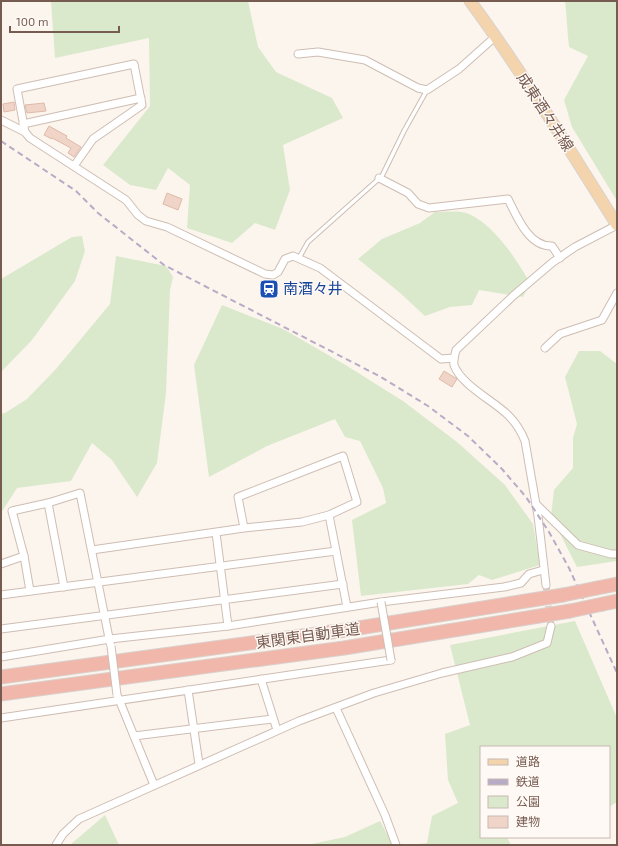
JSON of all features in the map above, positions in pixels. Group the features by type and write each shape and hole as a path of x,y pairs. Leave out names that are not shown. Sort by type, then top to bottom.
{"highway":[{"name":"東関東自動車道","path":"1,677 353,628 563,595 617,584"},
{"name":"東関東自動車道","path":"1,694 344,648 570,611 617,601"}],"main road":[{"name":"成東酒々井線","path":"470,1 496,36 617,225"}],"street":[{"path":"298,54 318,52 365,60 418,88 427,90 458,69 496,36"},
{"path":"25,132 17,89 134,64 142,105 93,139 74,166"},
{"path":"23,124 141,98"},
{"path":"1,120 25,132 30,138 126,200 138,215 146,221 167,227 265,274 273,276 278,272 285,259 293,256 299,258 320,268 441,359 454,358"},
{"path":"380,178 408,193 418,204 429,208 508,199 531,237 544,247 552,246 560,258"},
{"path":"546,585 536,503 525,441 520,429 508,415 463,378 454,366 454,358 456,350 513,296 575,247 617,225"},
{"path":"545,348 560,334 602,320 617,293"},
{"path":"92,550 244,528 302,522 329,515 357,502 343,456 238,497 244,528"},
{"path":"30,591 24,556 12,511 48,503 80,493 110,642 118,697 154,785"},
{"path":"48,503 64,587"},
{"path":"536,503 578,546 611,554 617,554"},
{"path":"329,515 347,607"},
{"path":"216,533 228,626"},
{"path":"1,595 99,584 336,551"},
{"path":"1,564 24,556"},
{"path":"1,657 228,626 381,602 504,587 521,582 530,574 543,570"},
{"path":"1,629 343,584"},
{"path":"1,718 118,697 188,690 391,660 381,602"},
{"path":"56,845 63,834 79,819 199,764 277,730 374,693 442,673 512,657 547,643 551,626"},
{"path":"261,679 277,730"},
{"path":"188,690 199,764"},
{"path":"336,708 385,815 396,845"},
{"path":"134,736 273,719"}],"lane":[{"path":"299,258 308,242 380,178 427,90"}],"green space":[{"path":"51,1 248,1 258,47 276,72 332,98 343,118 283,145 290,190 275,230 255,223 232,243 187,228 190,185 168,168 156,190 130,185 103,165 150,106 149,38 55,58"},
{"path":"565,1 617,1 617,201 572,127 564,100 588,56 569,47"},
{"path":"435,212 466,213 478,219 487,226 512,254 530,283 523,297 479,290 472,305 450,307 425,316 399,292 358,259 382,239 420,223"},
{"path":"82,236 85,251 75,281 32,340 1,372 1,279 72,237"},
{"path":"116,256 166,266 173,277 170,290 166,393 157,463 137,497 112,460 92,443 71,481 17,488 1,513 1,414 27,399 56,369 110,304"},
{"path":"222,305 283,329 344,364 403,401 457,442 505,485 533,524 540,565 492,580 479,575 468,584 361,596 352,520 386,503 383,488 360,441 345,437 335,419 267,446 209,477 194,365"},
{"path":"579,351 600,351 617,364 617,561 577,567 551,516 554,490 573,468 573,438 577,424 565,377"},
{"path":"575,621 617,718 617,802 610,806 610,746 480,746 480,838 508,838 511,845 412,845 427,843 432,816 458,803 448,780 445,734 470,725 450,645"},
{"path":"105,815 119,845 70,845"},
{"path":"380,821 393,845 307,845 345,837"}],"building":[{"path":"14,102 15,110 4,112 3,104"},
{"path":"44,103 46,111 27,113 25,105"},
{"path":"49,126 67,136 66,138 81,147 74,157 68,153 71,148 44,135"},
{"path":"167,193 182,199 178,210 163,204"},
{"path":"265,284 275,288 272,294 262,289"},
{"path":"444,371 457,379 452,387 439,379"}],"tunnel":[{"path":"546,585 551,626"}],"railway":[{"path":"1,141 76,191 98,213 164,265 381,377 428,406 468,436 502,469 526,497 549,532 569,568 617,673"}],"place":[{"name":"南酒々井","path":"269,289"}]}
